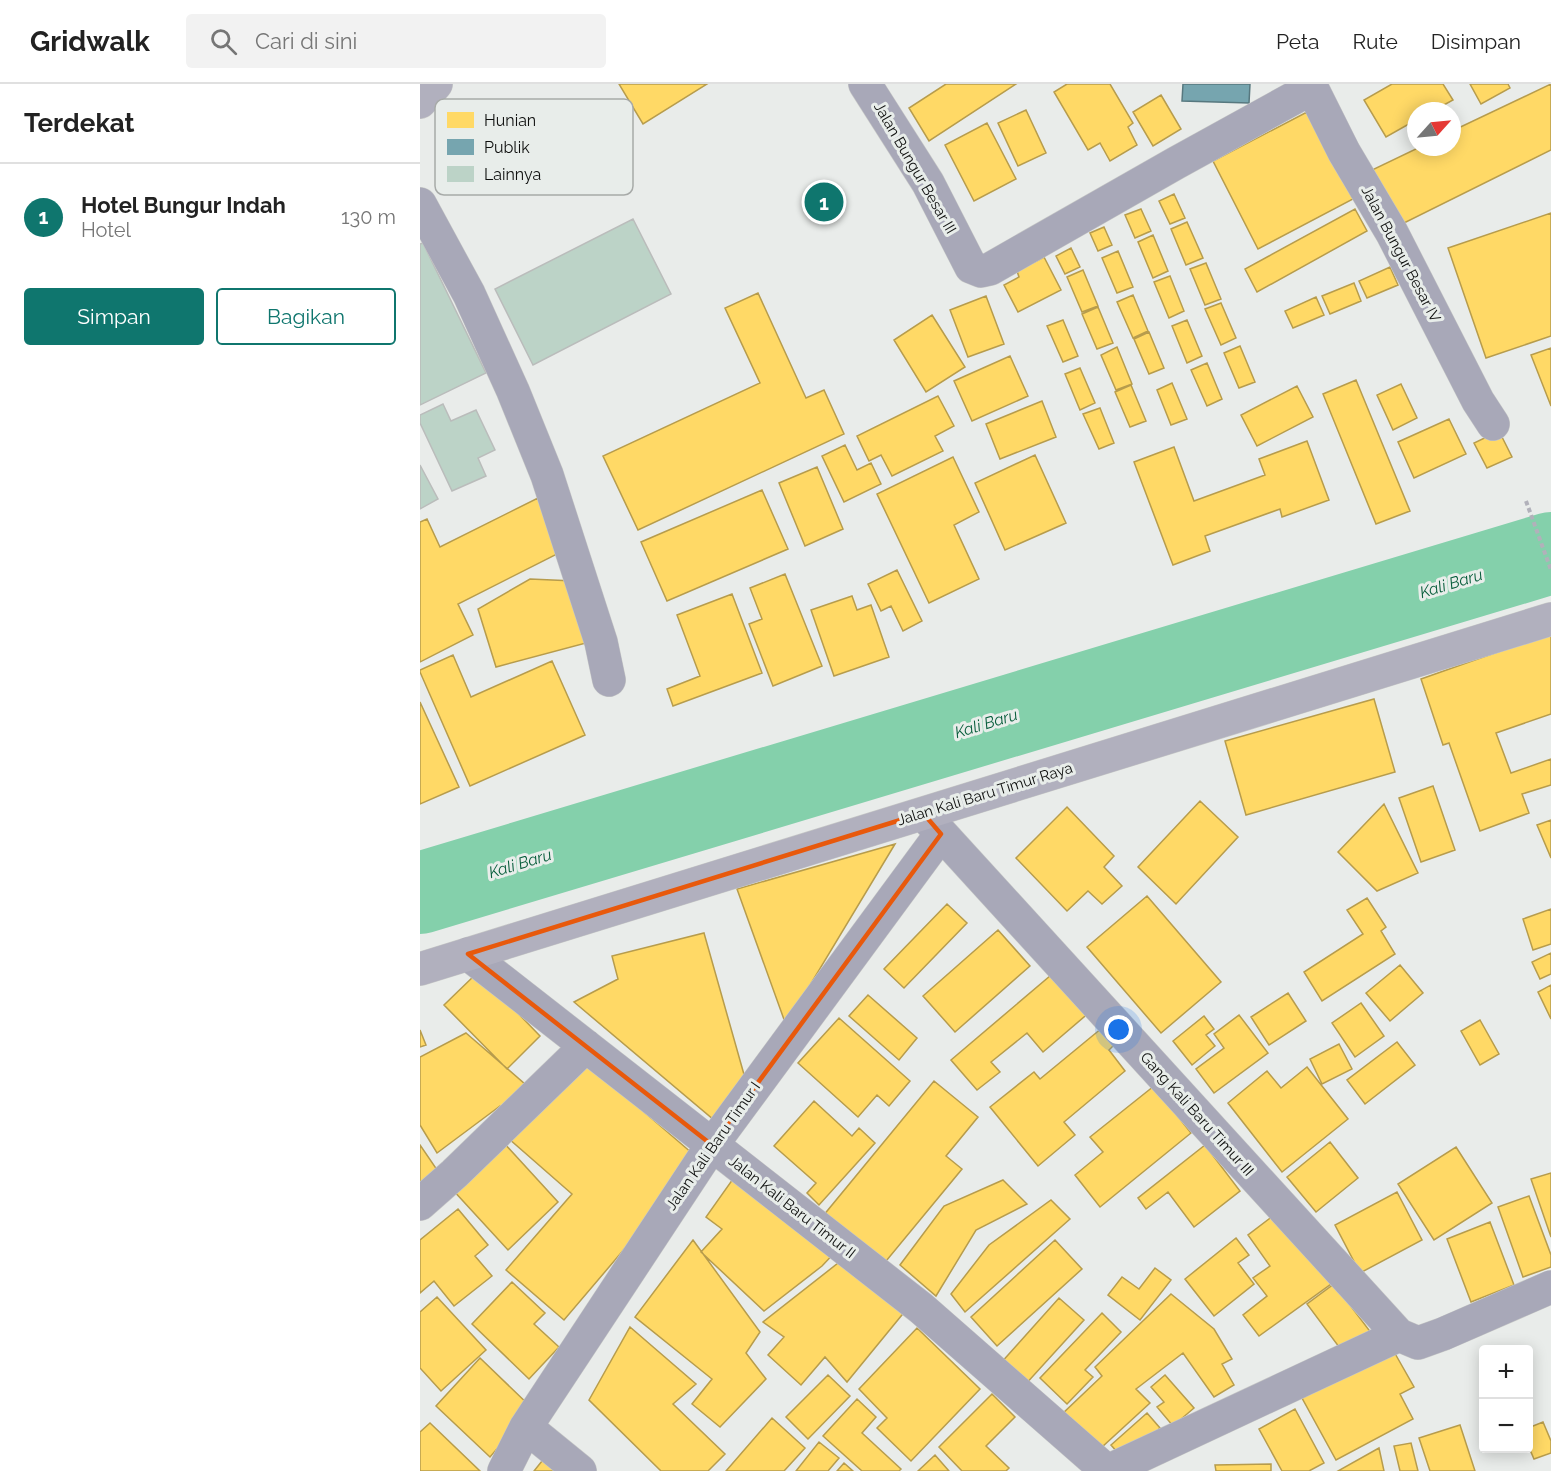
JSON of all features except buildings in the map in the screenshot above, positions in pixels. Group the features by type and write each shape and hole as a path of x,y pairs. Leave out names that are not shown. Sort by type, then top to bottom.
{"street":[{"path":"420,102 436,84"},
{"name":"Jalan Bungur Besar III","path":"865,84 928,183 971,267 981,271 1311,86"},
{"name":"Jalan Bungur Besar IV","path":"1311,86 1344,152 1392,233 1478,400 1493,424"},
{"path":"420,204 469,294 547,475 601,642 609,680"},
{"name":"Jalan Kali Baru Timur Raya","path":"420,969 932,823 1551,619"},
{"name":"Jalan Kali Baru Timur I","path":"504,1471 526,1427 712,1145 932,823"},
{"name":"Gang Kali Baru Timur III","path":"932,823 1399,1335"},
{"name":"Jalan Kali Baru Timur II","path":"468,954 921,1308 1107,1471"},
{"path":"420,1204 586,1046"},
{"path":"1107,1471 1399,1335 1418,1343 1551,1287"},
{"path":"526,1427 580,1471"}],"path":[{"path":"1526,501 1551,570"}],"highlighted area":[{"path":"923,813 941,834 712,1145 468,954"}],"waterway":[{"name":"Kali Baru","path":"420,893 1551,553"}],"place":[{"name":"Hotel Bungur Indah","path":"824,202"}]}
